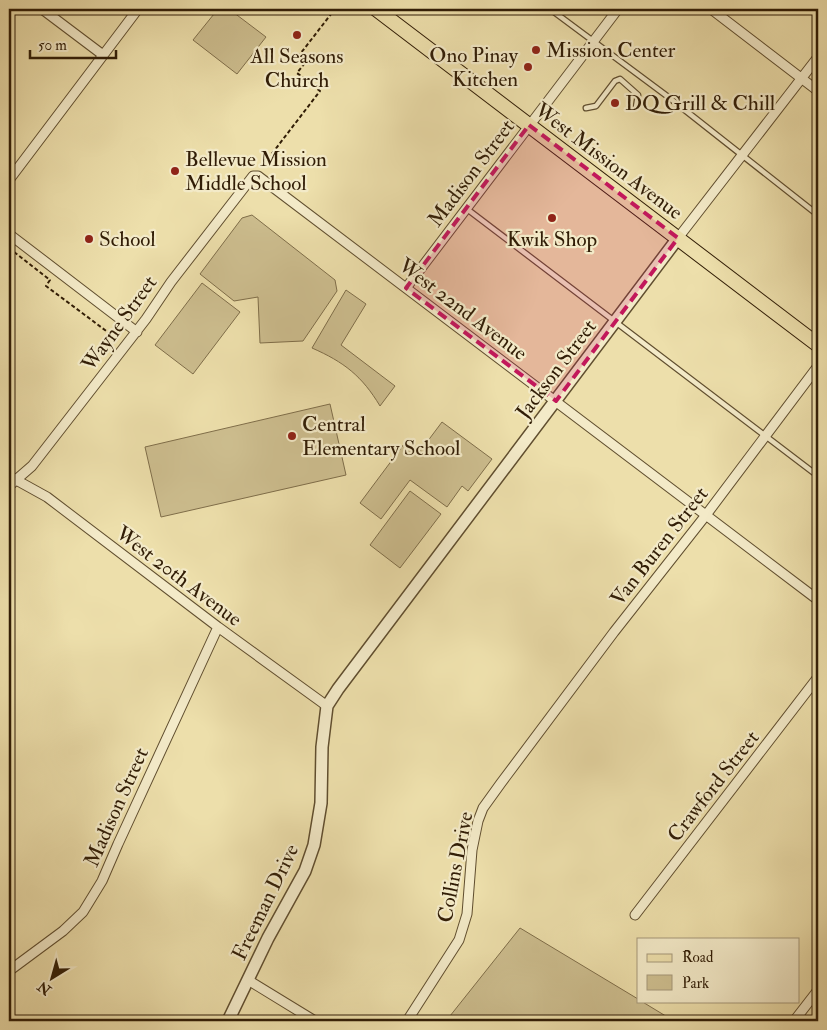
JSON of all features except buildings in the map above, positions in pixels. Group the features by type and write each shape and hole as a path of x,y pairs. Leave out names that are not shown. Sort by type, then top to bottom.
{"main road":[{"name":"West Mission Avenue","path":"380,10 818,345"}],"street":[{"path":"9,180 138,9"},
{"name":"Madison Street","path":"406,288 618,9"},
{"path":"711,9 818,91"},
{"path":"47,10 103,55"},
{"name":"Jackson Street","path":"327,706 678,238 818,57"},
{"name":"West 22nd Avenue","path":"253,176 263,179 818,600"},
{"name":"Wayne Street","path":"9,486 12,477 32,466 146,320 171,282 253,176"},
{"path":"9,234 136,332"},
{"name":"Van Buren Street","path":"527,748 818,366"},
{"name":"West 20th Avenue","path":"12,477 47,497 218,627 327,706"},
{"name":"Madison Street","path":"9,971 63,932 83,912 102,881 218,627"},
{"name":"Crawford Street","path":"635,915 818,677"},
{"name":"Freeman Drive","path":"228,1021 268,938 305,871 314,845 321,803 322,747 327,706"},
{"name":"Collins Drive","path":"407,1021 459,940 467,914 472,850 478,821 483,808 527,748"},
{"path":"248,980 315,1021"},
{"path":"794,1021 818,990"}],"lane":[{"path":"9,16 15,9"},
{"path":"550,9 667,96 818,215"},
{"path":"586,108 596,106 615,81 620,79 638,95 636,107"},
{"path":"466,209 818,476"}],"path":[{"path":"264,164 320,91 297,73 304,64 297,58 335,9"},
{"path":"9,248 50,280 46,286 126,345"}],"highlighted area":[{"path":"529,125 678,238 556,401 406,288"}],"green space":[{"path":"218,9 229,9 266,37 237,74 193,40"},
{"path":"252,215 335,280 337,291 303,341 260,343 258,297 234,301 200,274 242,218"},
{"path":"202,283 240,312 193,374 155,345"},
{"path":"346,290 366,304 341,345 395,386 380,406 366,386 351,371 334,359 312,348"},
{"path":"330,404 346,475 161,517 145,447"},
{"path":"442,422 492,459 468,491 462,486 447,507 410,480 381,519 360,503 404,444 418,454"},
{"path":"410,491 441,514 400,568 370,545"},
{"path":"520,928 637,998 637,1002 643,1002 674,1021 446,1021"}],"place":[{"name":"All Seasons Church","path":"297,35"},
{"name":"Mission Center","path":"536,50"},
{"name":"Ono Pinay Kitchen","path":"528,67"},
{"name":"DQ Grill & Chill","path":"615,103"},
{"name":"Bellevue Mission Middle School","path":"175,171"},
{"name":"Kwik Shop","path":"552,218"},
{"name":"School","path":"89,239"},
{"name":"Central Elementary School","path":"292,436"}]}
